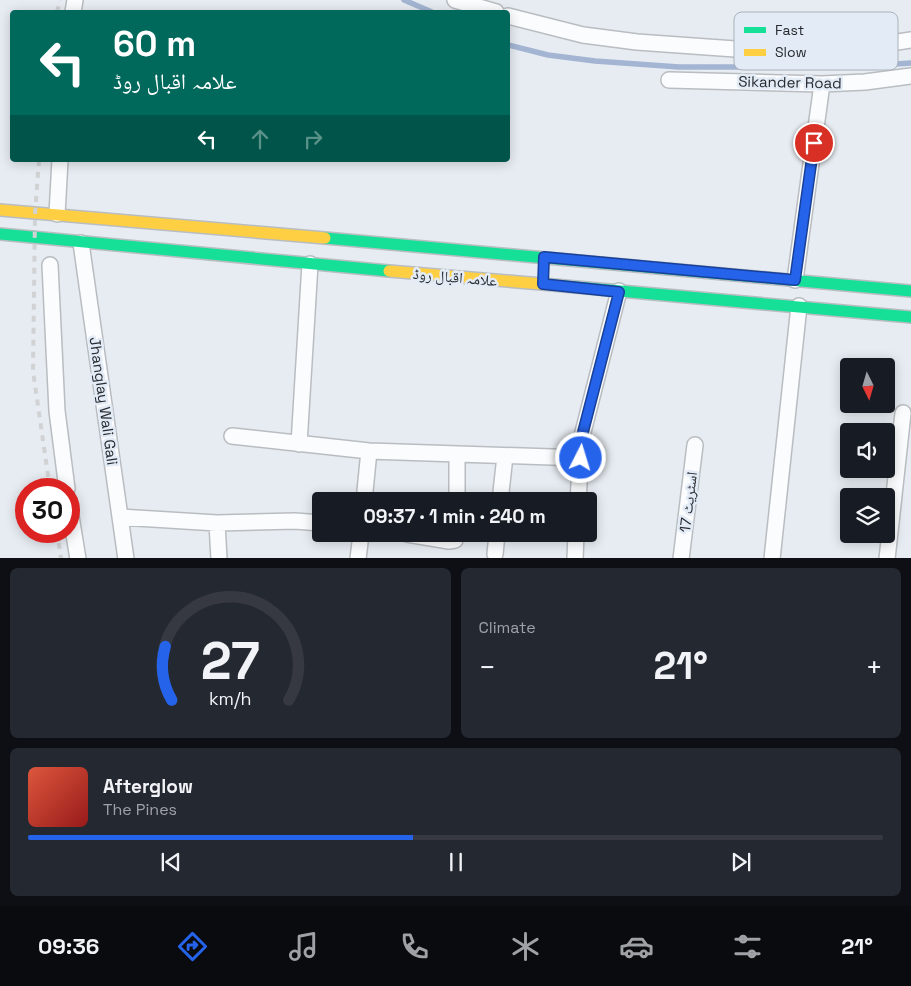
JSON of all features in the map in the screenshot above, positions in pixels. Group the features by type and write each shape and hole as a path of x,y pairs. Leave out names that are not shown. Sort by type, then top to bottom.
{"main road":[{"name":"علامہ اقبال روڈ","path":"0,210 57,214 544,271 619,292 911,317"},
{"name":"علامہ اقبال روڈ","path":"0,234 310,264 795,280 911,291"}],"street":[{"path":"455,0 489,10"},
{"path":"510,17 583,35 637,42 734,49"},
{"path":"898,42 911,40"},
{"name":"Sikander Road","path":"669,80 822,84 865,82 911,76"},
{"path":"795,280 822,84"},
{"path":"57,214 60,162"},
{"name":"Jhanglay Wali Gali","path":"81,243 126,558"},
{"path":"299,444 310,264"},
{"path":"50,265 56,411 65,478"},
{"path":"579,492 582,436 619,292"},
{"path":"772,558 798,306"},
{"path":"887,558 903,413"},
{"path":"232,436 369,451 581,458"},
{"name":"اسٹریٹ 17","path":"681,558 695,445"},
{"path":"365,492 369,451"},
{"path":"457,454 457,492"},
{"path":"501,492 505,456"},
{"path":"120,517 217,523 312,522"},
{"path":"217,523 219,558"},
{"path":"358,558 360,542"},
{"path":"495,554 496,542"},
{"path":"575,558 576,542"},
{"path":"76,543 78,558"}],"waterway":[{"path":"404,0 427,10"},
{"path":"510,46 548,55 595,61 679,67 734,67"},
{"path":"898,64 911,63"}],"railway":[{"path":"58,10 60,0"},
{"path":"39,162 35,214 33,371 48,478"},
{"path":"59,543 61,558"}],"traffic: fast":[{"path":"0,234 389,271"},
{"path":"325,238 911,291"},
{"path":"542,284 911,317"}],"traffic: slow":[{"path":"0,210 325,238"},
{"path":"389,271 542,284"}],"route":[{"path":"581,458 582,436 619,292 543,284 544,257 795,280 814,143"}]}
